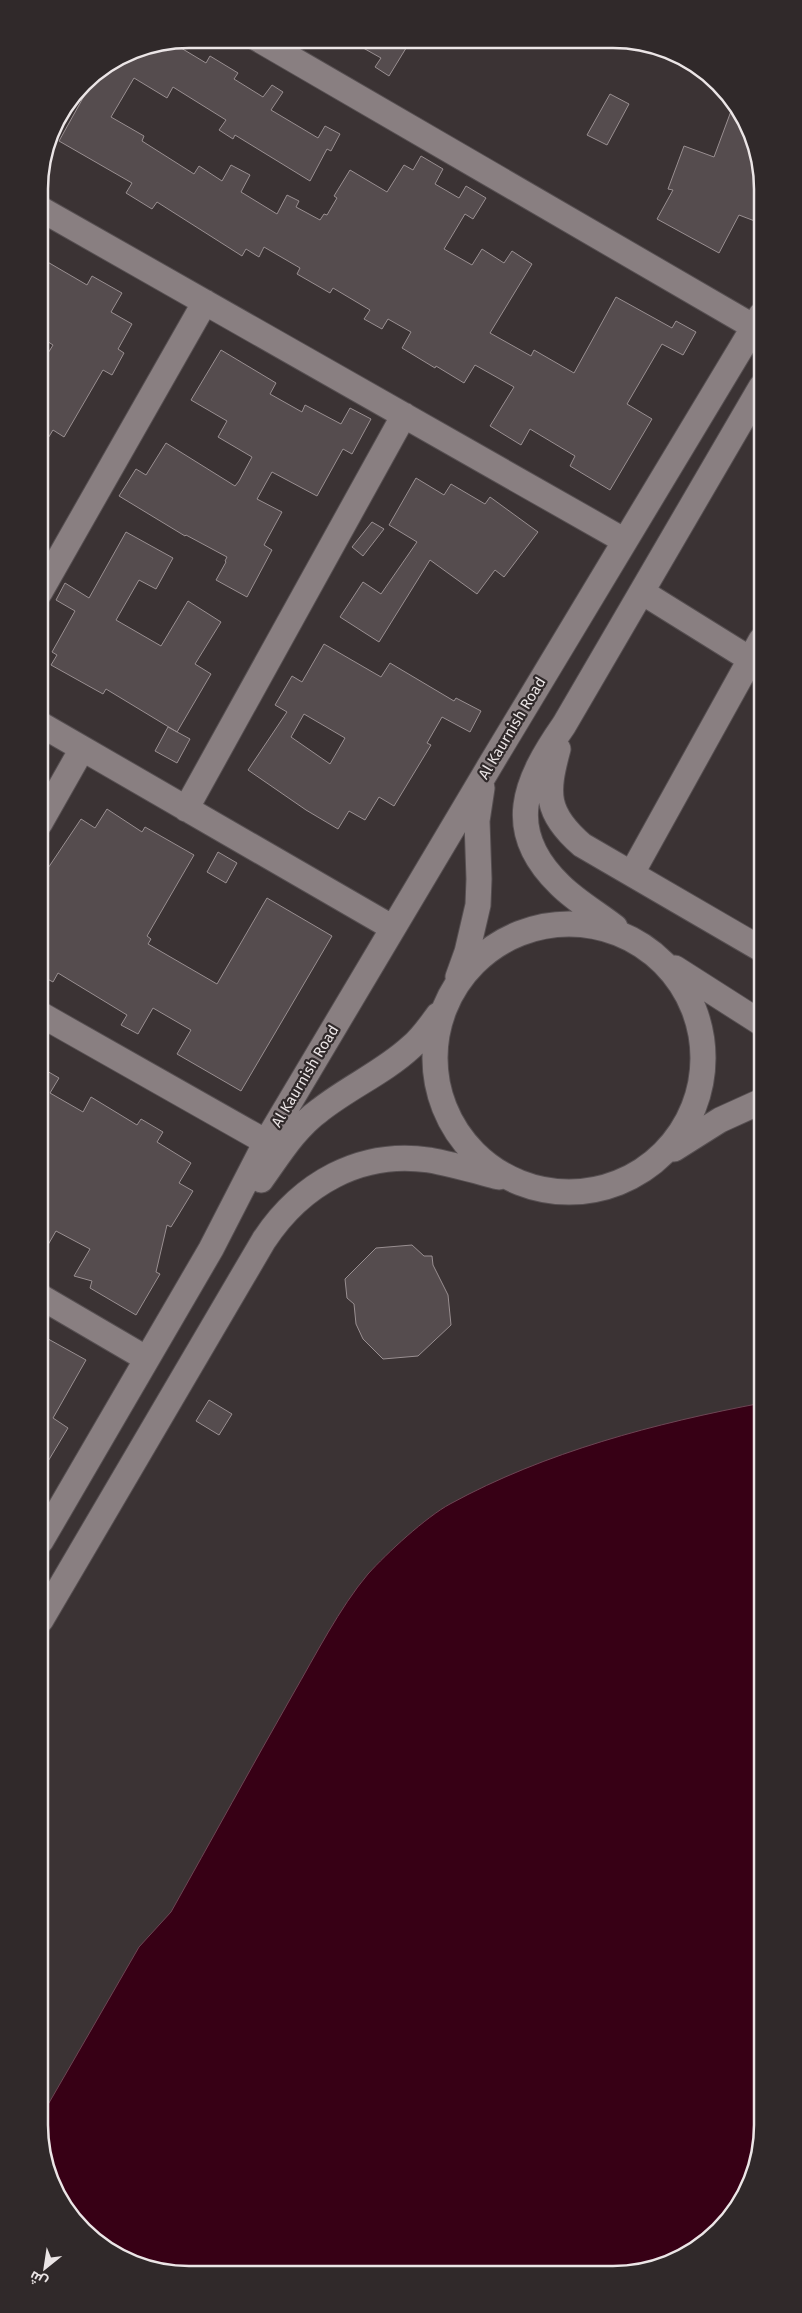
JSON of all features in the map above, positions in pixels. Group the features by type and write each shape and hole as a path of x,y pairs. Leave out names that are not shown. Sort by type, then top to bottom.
{"street":[{"path":"274,48 754,319"},
{"path":"48,213 625,540"},
{"path":"48,578 205,302"},
{"name":"Al Kaurnish Road","path":"212,1249 266,1142 488,767 754,326"},
{"path":"754,399 564,725 543,754 528,791 525,807 530,840 537,857 561,886 625,935 645,946 664,962 754,1018"},
{"path":"186,809 404,415"},
{"path":"642,592 754,653"},
{"path":"632,874 754,660"},
{"path":"564,725 550,779 549,795 552,809 569,834 582,845 754,945"},
{"path":"48,729 394,928"},
{"path":"48,809 82,749"},
{"path":"48,1529 212,1249 287,1144 306,1122 320,1110 397,1060 413,1046 442,1011 456,983 467,952 478,906 479,878 476,822 488,767"},
{"path":"456,983 484,954 509,936 547,924 587,924 625,935"},
{"path":"658,1160 686,1126 702,1084 703,1040 690,998 664,962"},
{"path":"442,1011 434,1050 438,1090 453,1127 479,1158 513,1180"},
{"path":"48,1019 266,1142"},
{"path":"48,1608 274,1224 299,1198 322,1180 342,1170 381,1160 429,1160 550,1191 588,1191 625,1180 720,1120 754,1105"},
{"path":"48,1301 148,1358"}],"shaded area":[{"path":"754,1405 754,2133 752,2152 747,2170 731,2203 706,2230 684,2247 659,2258 641,2263 613,2266 189,2266 161,2263 143,2258 110,2242 89,2224 71,2203 62,2187 50,2152 48,2105 139,1947 171,1912 328,1632 358,1587 385,1556 430,1517 450,1504 486,1486 563,1454 642,1430"}],"building":[{"path":"182,48 206,63 210,56 238,73 234,79 263,97 272,85 283,92 271,110 318,138 325,126 340,134 331,151 327,149 310,181 235,135 233,139 219,130 226,120 173,87 167,98 134,78 111,117 144,136 142,141 194,174 199,166 222,181 231,165 250,175 241,192 277,214 287,195 299,201 296,207 320,220 324,214 327,215 337,198 334,196 350,170 387,192 404,165 413,170 421,156 443,169 435,184 459,198 466,186 486,198 473,219 465,214 444,249 472,265 482,249 504,263 512,251 532,264 490,333 531,356 534,350 574,373 616,297 672,328 676,321 696,332 683,355 662,344 627,404 652,419 610,490 570,466 575,456 530,429 521,445 490,426 514,387 475,365 464,383 436,366 435,368 402,348 411,332 388,319 382,329 364,319 370,310 333,288 330,293 297,274 300,268 264,247 259,257 246,249 242,256 157,202 152,209 126,193 132,183 59,141 86,92 110,71 135,58 161,50"},
{"path":"363,48 406,48 389,76 375,67 381,58"},
{"path":"610,94 629,104 607,145 587,135"},
{"path":"731,111 740,126 752,161 754,221 739,215 719,253 657,219 673,190 668,189 684,146 714,157"},
{"path":"48,262 87,285 92,276 122,293 111,312 132,324 118,349 124,353 112,375 103,370 64,437 53,430 48,438 48,353 53,345 48,342"},
{"path":"221,350 276,383 270,394 302,412 305,405 341,424 350,408 371,419 352,454 343,449 317,496 272,472 257,499 282,512 264,545 272,550 247,597 216,580 227,557 185,536 119,496 136,469 146,475 166,443 235,486 239,481 252,457 218,437 227,421 191,400"},
{"path":"416,478 444,495 451,484 485,504 490,497 538,532 504,577 495,570 477,594 430,560 379,642 340,617 363,582 381,594 417,542 389,525"},
{"path":"372,522 384,529 363,556 352,547"},
{"path":"126,532 173,558 156,589 139,580 116,620 161,646 188,601 221,622 195,664 211,674 177,732 106,689 103,694 51,665 57,655 52,652 75,611 56,600 65,583 89,598"},
{"path":"324,644 381,677 390,663 454,701 456,698 481,711 470,732 442,717 427,743 431,745 394,806 379,797 365,820 349,811 338,829 306,810 248,770 287,712 275,705 292,676 302,682","holes":["304,714 345,738 330,764 291,737"]},
{"path":"168,727 190,739 177,763 155,751"},
{"path":"107,809 142,832 145,827 194,855 147,936 151,939 148,944 217,984 267,898 332,936 241,1091 177,1054 191,1030 153,1008 138,1034 121,1025 127,1015 58,973 53,982 48,979 48,868 81,819 95,828"},
{"path":"218,852 237,863 226,883 207,872"},
{"path":"48,1072 59,1078 50,1093 83,1112 91,1097 137,1125 141,1119 163,1132 157,1142 191,1163 179,1183 193,1191 171,1227 167,1225 156,1272 160,1274 136,1315 90,1288 92,1281 74,1276 90,1249 56,1231 48,1245"},
{"path":"412,1245 424,1256 432,1256 433,1265 448,1295 451,1325 418,1356 383,1359 363,1339 356,1324 354,1304 347,1298 345,1279 376,1248"},
{"path":"48,1339 86,1360 53,1418 68,1428 48,1461"},
{"path":"209,1400 232,1414 219,1435 196,1421"}]}
